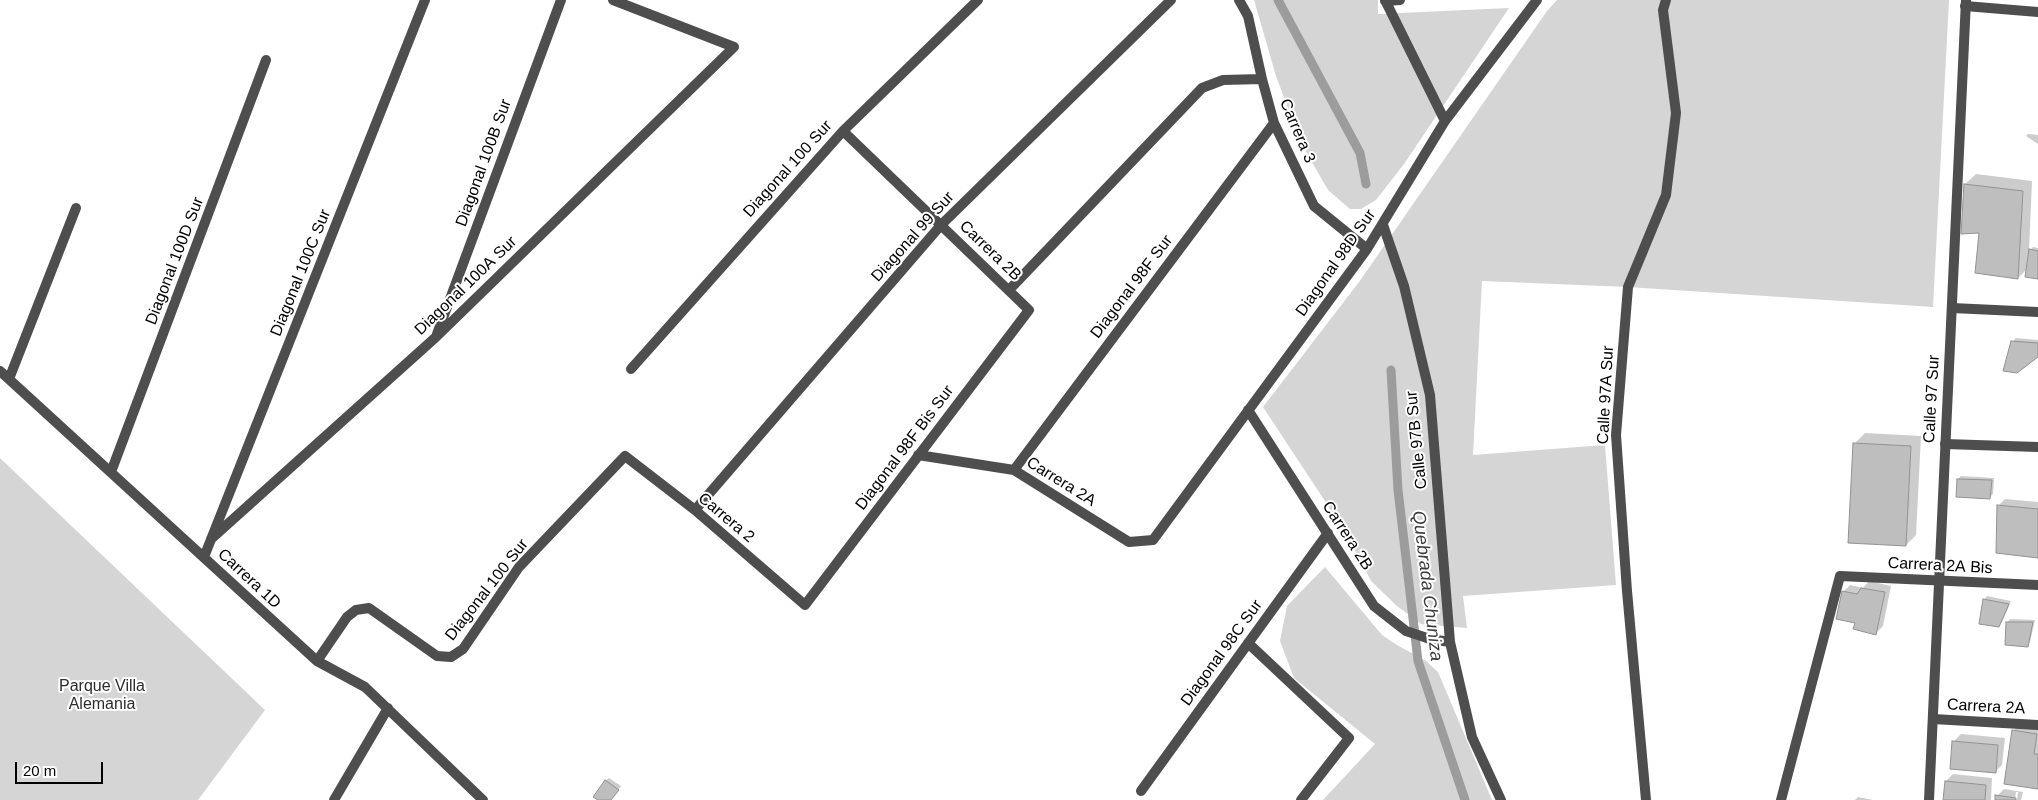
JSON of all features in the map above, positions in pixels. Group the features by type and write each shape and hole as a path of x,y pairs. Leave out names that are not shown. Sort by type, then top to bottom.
{"street":[{"name":"Diagonal 100C Sur","path":"204,557 426,0"},
{"name":"Diagonal 100B Sur","path":"436,336 560,0"},
{"path":"613,0 628,2"},
{"name":"Diagonal 100 Sur","path":"631,369 843,131 978,0"},
{"name":"Diagonal 99 Sur","path":"695,510 941,225 1171,0"},
{"name":"Carrera 3","path":"1239,0 1248,16 1274,123 1314,206 1367,249"},
{"path":"1400,0 1385,1 1445,121"},
{"name":"Diagonal 98D Sur","path":"1153,540 1367,249 1445,121 1537,0"},
{"name":"Calle 97A Sur","path":"1646,800 1627,591 1616,435 1628,287 1666,195 1676,113 1663,10 1666,0"},
{"name":"Diagonal 100A Sur","path":"211,539 436,336 734,47 628,2"},
{"path":"1965,3 2038,12"},
{"name":"Calle 97 Sur","path":"1929,800 1965,3"},
{"name":"Diagonal 100D Sur","path":"111,472 266,60"},
{"path":"1009,290 1202,88 1223,80 1262,79"},
{"name":"Diagonal 98F Sur","path":"1014,470 1274,123"},
{"name":"Carrera 2B","path":"843,131 1029,310"},
{"path":"9,379 76,208"},
{"name":"Calle 97B Sur","path":"1383,225 1404,286 1430,395 1450,642 1472,737 1501,800"},
{"path":"1952,308 2038,312"},
{"name":"Diagonal 98F Bis Sur","path":"805,605 1029,310"},
{"name":"Carrera 1D","path":"0,371 317,661 365,687 484,800"},
{"name":"Carrera 2B","path":"1248,410 1374,606 1406,631 1430,639 1450,642"},
{"path":"1945,444 2038,447"},
{"name":"Carrera 2A","path":"918,455 1014,470 1129,542 1153,540"},
{"name":"Diagonal 100 Sur","path":"317,661 347,617 356,610 369,608 437,656 451,657 462,649 519,567 625,456"},
{"name":"Carrera 2","path":"625,456 695,510 805,605"},
{"name":"Diagonal 98C Sur","path":"1141,790 1328,533"},
{"name":"Carrera 2A Bis","path":"1781,800 1840,576 2038,585"},
{"path":"1248,643 1349,738 1301,800"},
{"path":"334,800 388,708"},
{"name":"Carrera 2A","path":"1933,719 2038,725"}],"green space":[{"path":"1254,0 1378,0 1378,14 1509,8 1404,164 1376,200 1361,209 1350,209 1328,190 1301,143 1276,76"},
{"path":"1557,0 1949,0 1933,307 1628,287 1482,281 1473,455 1605,445 1616,585 1463,596 1467,628 1421,624 1397,606 1371,581 1346,533 1263,407 1359,282 1547,11"},
{"name":"Parque Villa Alemania","path":"0,458 265,710 198,800 0,800"},
{"path":"1325,567 1382,635 1426,661 1438,672 1492,800 1323,800 1375,744 1294,678 1280,641 1287,606"}],"building":[{"path":"1964,184 2023,191 2018,279 1975,273 1979,233 1961,234"},
{"path":"2029,249 2038,251 2038,279 2025,277"},
{"path":"2011,341 2038,343 2038,357 2017,373 2003,371"},
{"path":"1853,443 1911,446 1906,546 1848,543"},
{"path":"1957,479 1992,480 1990,499 1956,497"},
{"path":"1997,505 2038,509 2038,558 1996,553"},
{"path":"1861,588 1885,592 1876,635 1853,629 1855,623 1836,619 1842,591 1857,594"},
{"path":"1983,599 2009,604 1999,627 1979,624"},
{"path":"2006,622 2033,622 2028,647 2005,645"},
{"path":"2012,730 2037,734 2034,754 2038,754 2038,789 2004,784"},
{"path":"1952,741 1998,745 1996,773 1950,769"},
{"path":"605,780 619,790 611,800 598,800 593,797"},
{"path":"1945,781 1986,785 1985,800 1943,800"},
{"path":"1995,795 2016,798 2016,800 1995,800"}],"waterway":[{"name":"Quebrada Chuniza","path":"1278,0 1360,153 1366,184"},
{"name":"Quebrada Chuniza","path":"1391,370 1398,490 1418,661 1465,800"}]}
